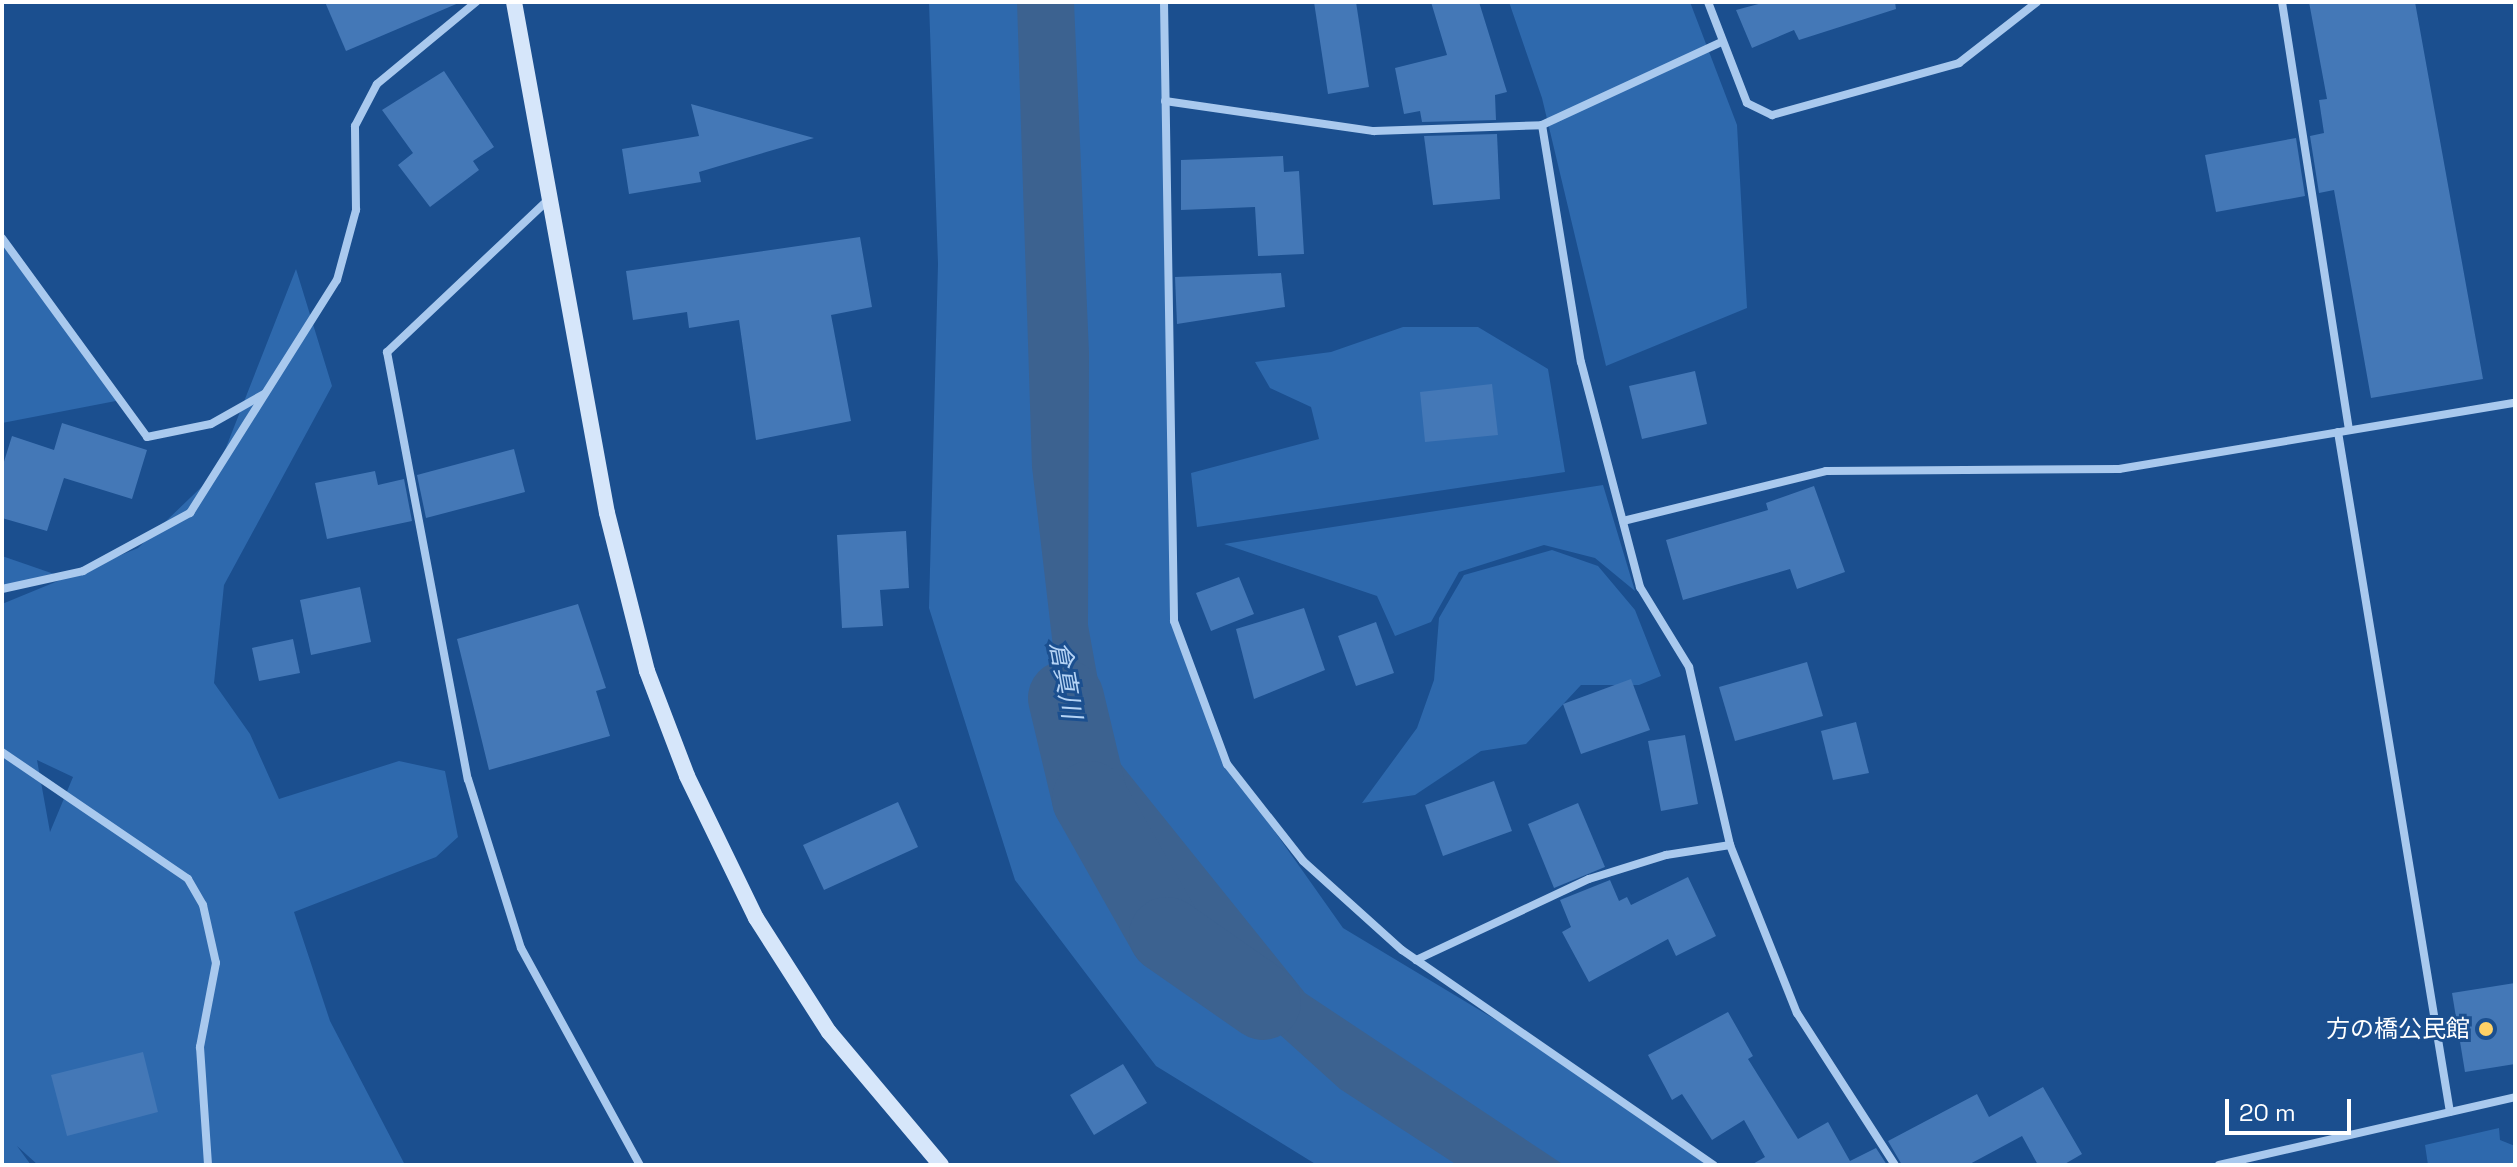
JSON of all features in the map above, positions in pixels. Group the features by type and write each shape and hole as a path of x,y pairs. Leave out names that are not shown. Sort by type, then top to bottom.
{"street":[{"path":"2,589 83,571 190,513 337,280 356,210 355,126 377,84 476,2"},
{"path":"514,2 607,513 647,671 687,776 756,918 829,1032 941,1165"},
{"path":"1164,2 1174,621 1227,764 1303,861 1416,960 1714,1165"},
{"path":"1708,2 1747,103 1772,115 1959,63 2037,2"},
{"path":"2282,2 2349,430"},
{"path":"1165,101 1374,131 1542,125 1722,42"},
{"path":"1542,125 1581,362 1640,587 1689,667 1730,845 1797,1013 1895,1165"},
{"path":"549,198 387,352 468,779 512,920 640,1165"},
{"path":"2,238 147,437 211,424 266,393"},
{"path":"1623,521 1826,471 2119,469 2515,403"},
{"path":"2338,432 2450,1112"},
{"path":"2,752 188,879 203,905 216,963 200,1047 208,1165"},
{"path":"1416,960 1589,879 1666,855 1730,845"},
{"path":"2219,1165 2515,1097"}],"shaded area":[{"path":"929,2 1164,2 1174,621 1227,764 1343,928 1581,1071 1709,1165 1317,1165 1156,1066 1015,880 929,608 938,264"},
{"path":"1509,2 1690,2 1737,125 1747,308 1606,366 1542,98"},
{"path":"2,238 121,400 2,423"},
{"path":"296,269 332,386 224,585 214,683 250,734 279,799 399,761 445,771 458,837 436,857 294,912 330,1021 405,1165 38,1165 17,1146 31,1165 2,1165 2,604 138,548 216,473","holes":["37,760 73,777 50,832"]},
{"path":"1403,327 1478,327 1548,369 1565,472 1197,527 1191,473 1319,439 1311,407 1270,388 1255,362 1331,352"},
{"path":"1603,485 1635,591 1595,558 1544,545 1459,572 1431,622 1395,636 1377,596 1224,544"},
{"path":"1552,550 1598,566 1635,610 1661,676 1639,685 1581,685 1526,744 1481,751 1415,795 1362,803 1417,728 1434,680 1439,618 1464,575"},
{"path":"2,556 57,575 2,587"},
{"path":"2499,1128 2500,1140 2515,1146 2515,1165 2428,1165 2425,1145"}],"water":[{"path":"1017,2 1074,2 1089,353 1088,625 1111,752 1305,993 1564,1165 1457,1165 1340,1089 1176,941 1090,799 1055,664 1032,467"}],"building":[{"path":"325,2 461,2 346,51"},
{"path":"1314,2 1356,2 1369,87 1328,94"},
{"path":"1431,2 1479,2 1507,92 1495,95 1496,120 1422,122 1420,111 1404,114 1395,68 1447,55"},
{"path":"1766,2 1895,2 1896,9 1799,40 1794,30 1752,48 1736,10"},
{"path":"2309,2 2415,2 2483,379 2371,398 2334,190 2319,193 2310,136 2324,133 2319,100 2327,99"},
{"path":"444,71 494,147 473,161 479,170 430,207 398,165 413,153 382,110"},
{"path":"691,104 814,138 699,172 701,182 629,194 622,149 699,136"},
{"path":"1497,134 1500,199 1433,205 1424,136"},
{"path":"2296,138 2305,196 2216,212 2205,155"},
{"path":"1283,156 1284,172 1299,171 1304,254 1258,256 1255,207 1181,210 1181,160"},
{"path":"860,237 872,307 831,315 851,421 756,440 739,320 689,328 687,312 633,320 626,271"},
{"path":"1281,273 1285,307 1177,324 1175,277"},
{"path":"1695,371 1707,424 1642,439 1629,386"},
{"path":"1492,384 1498,435 1425,442 1420,392"},
{"path":"62,423 147,450 132,499 64,478 47,531 2,518 2,468 12,436 54,450"},
{"path":"514,449 525,492 426,518 417,475"},
{"path":"375,471 378,485 404,479 412,521 327,539 315,483"},
{"path":"1814,486 1845,572 1797,589 1790,569 1683,600 1666,540 1768,510 1766,503"},
{"path":"906,531 909,588 880,590 883,626 842,628 837,535"},
{"path":"1239,577 1254,614 1211,631 1196,593"},
{"path":"360,587 371,642 311,655 300,600"},
{"path":"578,604 606,688 596,691 610,736 489,770 457,639"},
{"path":"1304,608 1325,670 1254,699 1236,629"},
{"path":"1376,622 1394,673 1356,686 1338,636"},
{"path":"293,639 300,673 259,681 252,648"},
{"path":"1807,662 1823,716 1735,741 1719,687"},
{"path":"1631,679 1650,730 1581,754 1563,704"},
{"path":"1856,722 1869,773 1833,780 1821,731"},
{"path":"1685,735 1698,804 1661,811 1648,741"},
{"path":"1494,781 1512,831 1443,856 1425,805"},
{"path":"898,802 918,847 824,890 803,845"},
{"path":"1578,803 1605,867 1554,888 1528,824"},
{"path":"1688,877 1716,936 1676,956 1668,939 1589,982 1562,932 1571,927 1560,900 1610,880 1619,901 1627,897 1631,905"},
{"name":"方の橋公民館","path":"2515,983 2515,1064 2465,1072 2452,993"},
{"path":"1728,1012 1753,1056 1748,1059 1798,1139 1828,1122 1850,1161 1876,1148 1887,1165 1751,1165 1765,1157 1744,1120 1712,1140 1682,1094 1672,1100 1648,1055"},
{"path":"143,1052 158,1112 67,1136 51,1075"},
{"path":"1123,1064 1147,1103 1094,1135 1070,1095"},
{"path":"2043,1087 2082,1154 2063,1165 2038,1165 2022,1136 1968,1165 1902,1165 1888,1141 1977,1094 1989,1117"}],"waterway":[{"name":"倉真川","path":"1066,698 1090,799 1167,935 1263,1002"}],"place":[{"name":"方の橋公民館","path":"2486,1029"}]}
